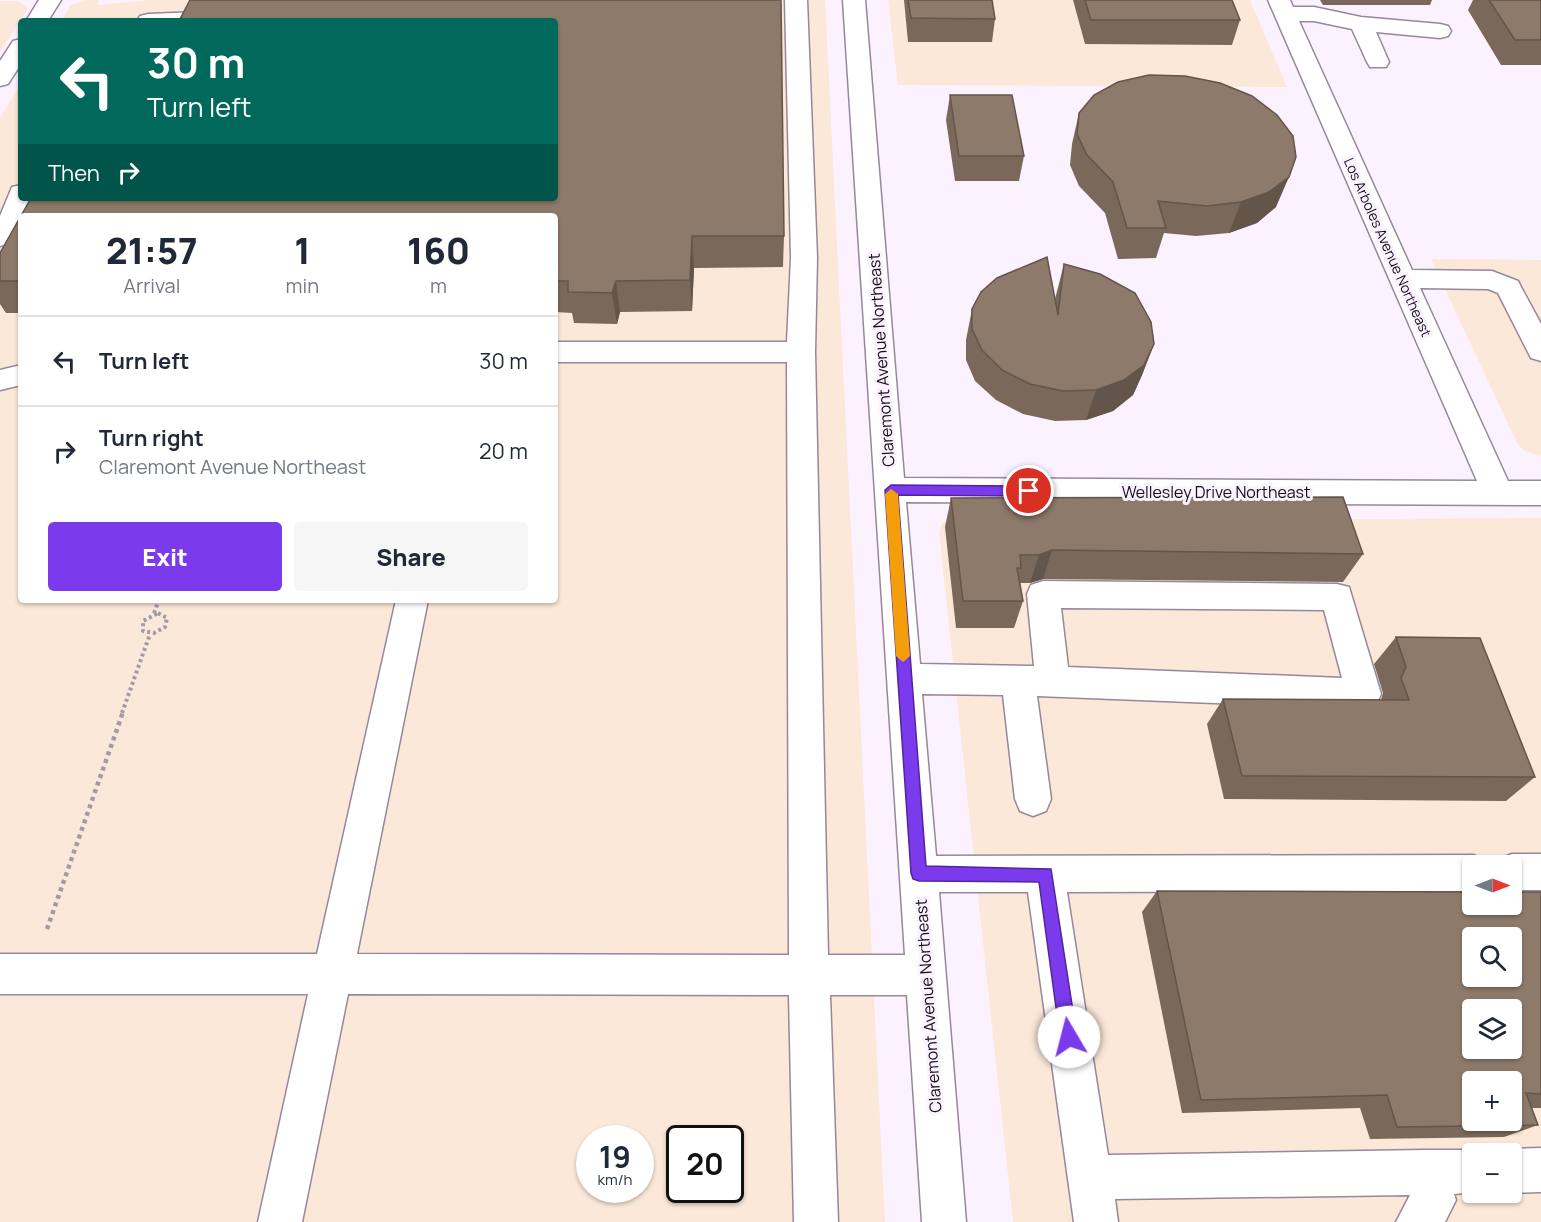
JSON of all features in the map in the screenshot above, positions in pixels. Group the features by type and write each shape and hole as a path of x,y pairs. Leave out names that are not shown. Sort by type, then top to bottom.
{"street":[{"path":"39,18 50,0"},
{"path":"796,0 804,258 801,352 809,975 816,1222"},
{"name":"Claremont Avenue Northeast","path":"854,0 944,1222"},
{"path":"1282,7 1362,24 1440,31"},
{"name":"Los Arboles Avenue Northeast","path":"1282,7 1498,493"},
{"path":"1362,24 1378,62"},
{"path":"0,80 18,51"},
{"path":"0,238 9,227 18,201"},
{"path":"1402,279 1492,280 1508,287 1541,351"},
{"path":"558,352 801,352"},
{"path":"0,380 18,376"},
{"name":"Wellesley Drive Northeast","path":"891,490 1541,493"},
{"path":"905,679 1053,681 1364,694 1337,597 1042,594 1053,681"},
{"path":"280,1222 330,974 411,603"},
{"path":"1018,680 1032,799"},
{"path":"1522,872 1541,872"},
{"path":"919,873 1462,873"},
{"path":"1045,874 1096,1222"},
{"path":"0,974 926,975"},
{"path":"1522,1171 1541,1170"},
{"path":"1418,1222 1434,1200 1425,1172"},
{"path":"1089,1177 1462,1172"}],"path":[{"path":"154,613 165,615 167,621 162,630 150,634 143,631 142,624 154,613 158,603"},
{"path":"47,929 150,634"}],"shaded area":[{"path":"86,0 99,0 98,5 150,0 825,0 885,1222 0,1222 0,118 18,89 18,201 558,201 558,18 63,18 71,5"},
{"path":"888,0 1250,0 1287,87 898,85"},
{"path":"0,1 17,1 28,8 22,18 18,18 18,24 0,52"},
{"path":"1431,259 1541,260 1541,456 1523,450 1517,443"},
{"path":"1541,518 1541,1222 1013,1222 939,532 943,522"}],"building":[{"path":"190,0 781,0 784,236 692,236 690,280 616,281 612,293 568,292 568,281 558,281 558,213 23,213 29,201 558,201 558,18 181,18"},
{"path":"908,0 992,0 995,19 911,18"},
{"path":"1085,0 1232,0 1240,20 1091,20"},
{"path":"1489,0 1541,0 1541,40 1515,40"},
{"path":"1149,75 1185,76 1220,83 1252,96 1277,115 1293,136 1296,157 1289,177 1269,192 1241,202 1207,206 1158,201 1166,228 1127,228 1113,182 1087,155 1077,134 1079,113 1094,95 1118,82"},
{"path":"950,95 1012,95 1024,156 959,156"},
{"path":"18,221 18,281 0,281 0,253"},
{"path":"1047,257 1058,315 1064,264 1100,274 1135,293 1151,322 1154,344 1144,365 1124,380 1096,390 1063,391 1030,384 1002,370 982,350 972,329 972,309 981,292 997,278"},
{"path":"1343,497 1363,554 1052,550 1039,555 1020,555 1021,568 1017,568 1023,601 963,601 951,498"},
{"path":"1396,637 1480,638 1535,777 1242,776 1223,699 1409,700 1401,678 1406,667"},
{"path":"1157,891 1462,892 1462,915 1522,915 1522,892 1541,892 1541,1094 1526,1093 1538,1125 1522,1125 1522,1071 1462,1071 1462,1126 1397,1127 1387,1095 1201,1100"}],"slow traffic":[{"path":"891,494 903,656"}],"route":[{"path":"1029,491 891,490 919,873 1045,874 1069,1037"}]}
